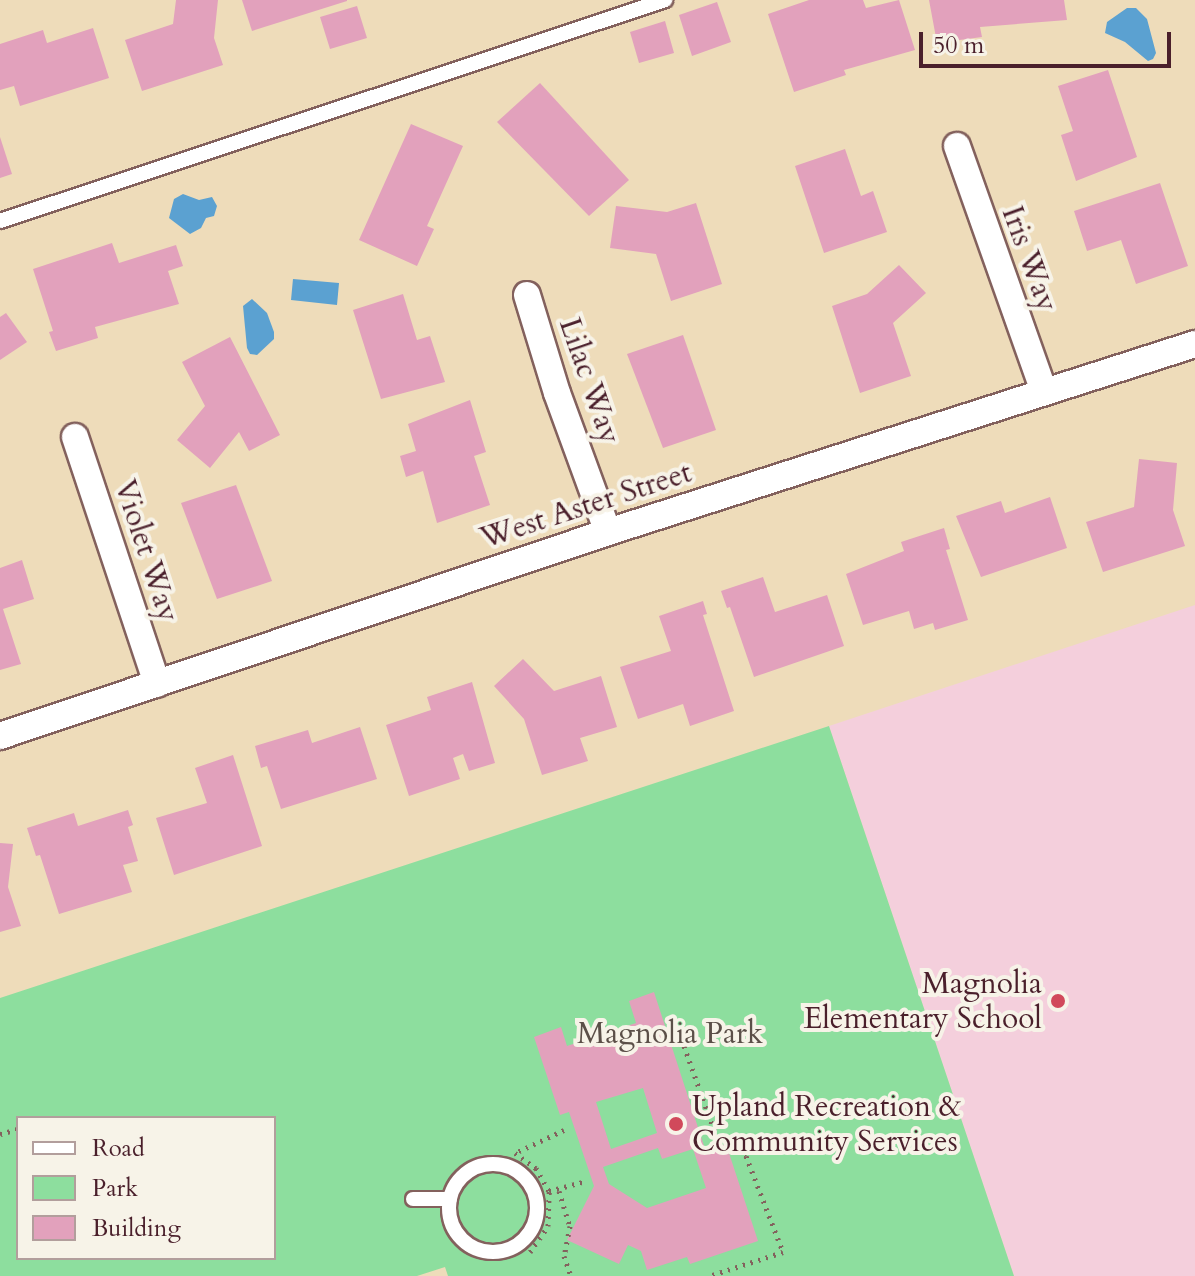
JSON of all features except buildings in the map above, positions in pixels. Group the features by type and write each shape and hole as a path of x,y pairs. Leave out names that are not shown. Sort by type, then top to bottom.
{"street":[{"name":"Iris Way","path":"957,146 1044,392"},
{"name":"Lilac Way","path":"527,295 557,393 608,532"},
{"name":"West Aster Street","path":"0,736 608,532 1195,344"},
{"name":"Violet Way","path":"75,437 157,684"}],"lane":[{"path":"0,221 665,0"},
{"path":"479,1166 507,1166 529,1182 538,1208 535,1222 519,1244 506,1250 476,1249 454,1228 450,1199 466,1173 479,1166"},
{"path":"413,1199 450,1199"}],"path":[{"path":"684,1046 714,1130 746,1156 783,1252 709,1276"},
{"path":"530,1252 548,1226 549,1191 536,1168 515,1153 564,1130"},
{"path":"549,1191 559,1191 583,1182"},
{"path":"559,1191 570,1226 564,1256 571,1276"}],"shaded area":[{"name":"Magnolia Elementary School","path":"1195,605 1195,1276 1014,1276 829,726"}],"green space":[{"name":"Magnolia Park","path":"829,726 1014,1276 448,1276 445,1267 417,1276 0,1276 0,998"}],"water":[{"path":"1127,8 1136,8 1147,19 1156,53 1153,59 1148,61 1125,42 1105,33 1107,22"},
{"path":"183,194 199,200 212,197 217,206 214,216 206,218 201,228 190,234 169,218 174,199"},
{"path":"293,279 339,283 337,305 291,300"},
{"path":"252,299 267,313 274,332 274,339 257,355 250,354 247,348 243,306"}],"place":[{"name":"Magnolia Elementary School","path":"1058,1001"},
{"name":"Upland Recreation & Community Services","path":"676,1124"}]}
